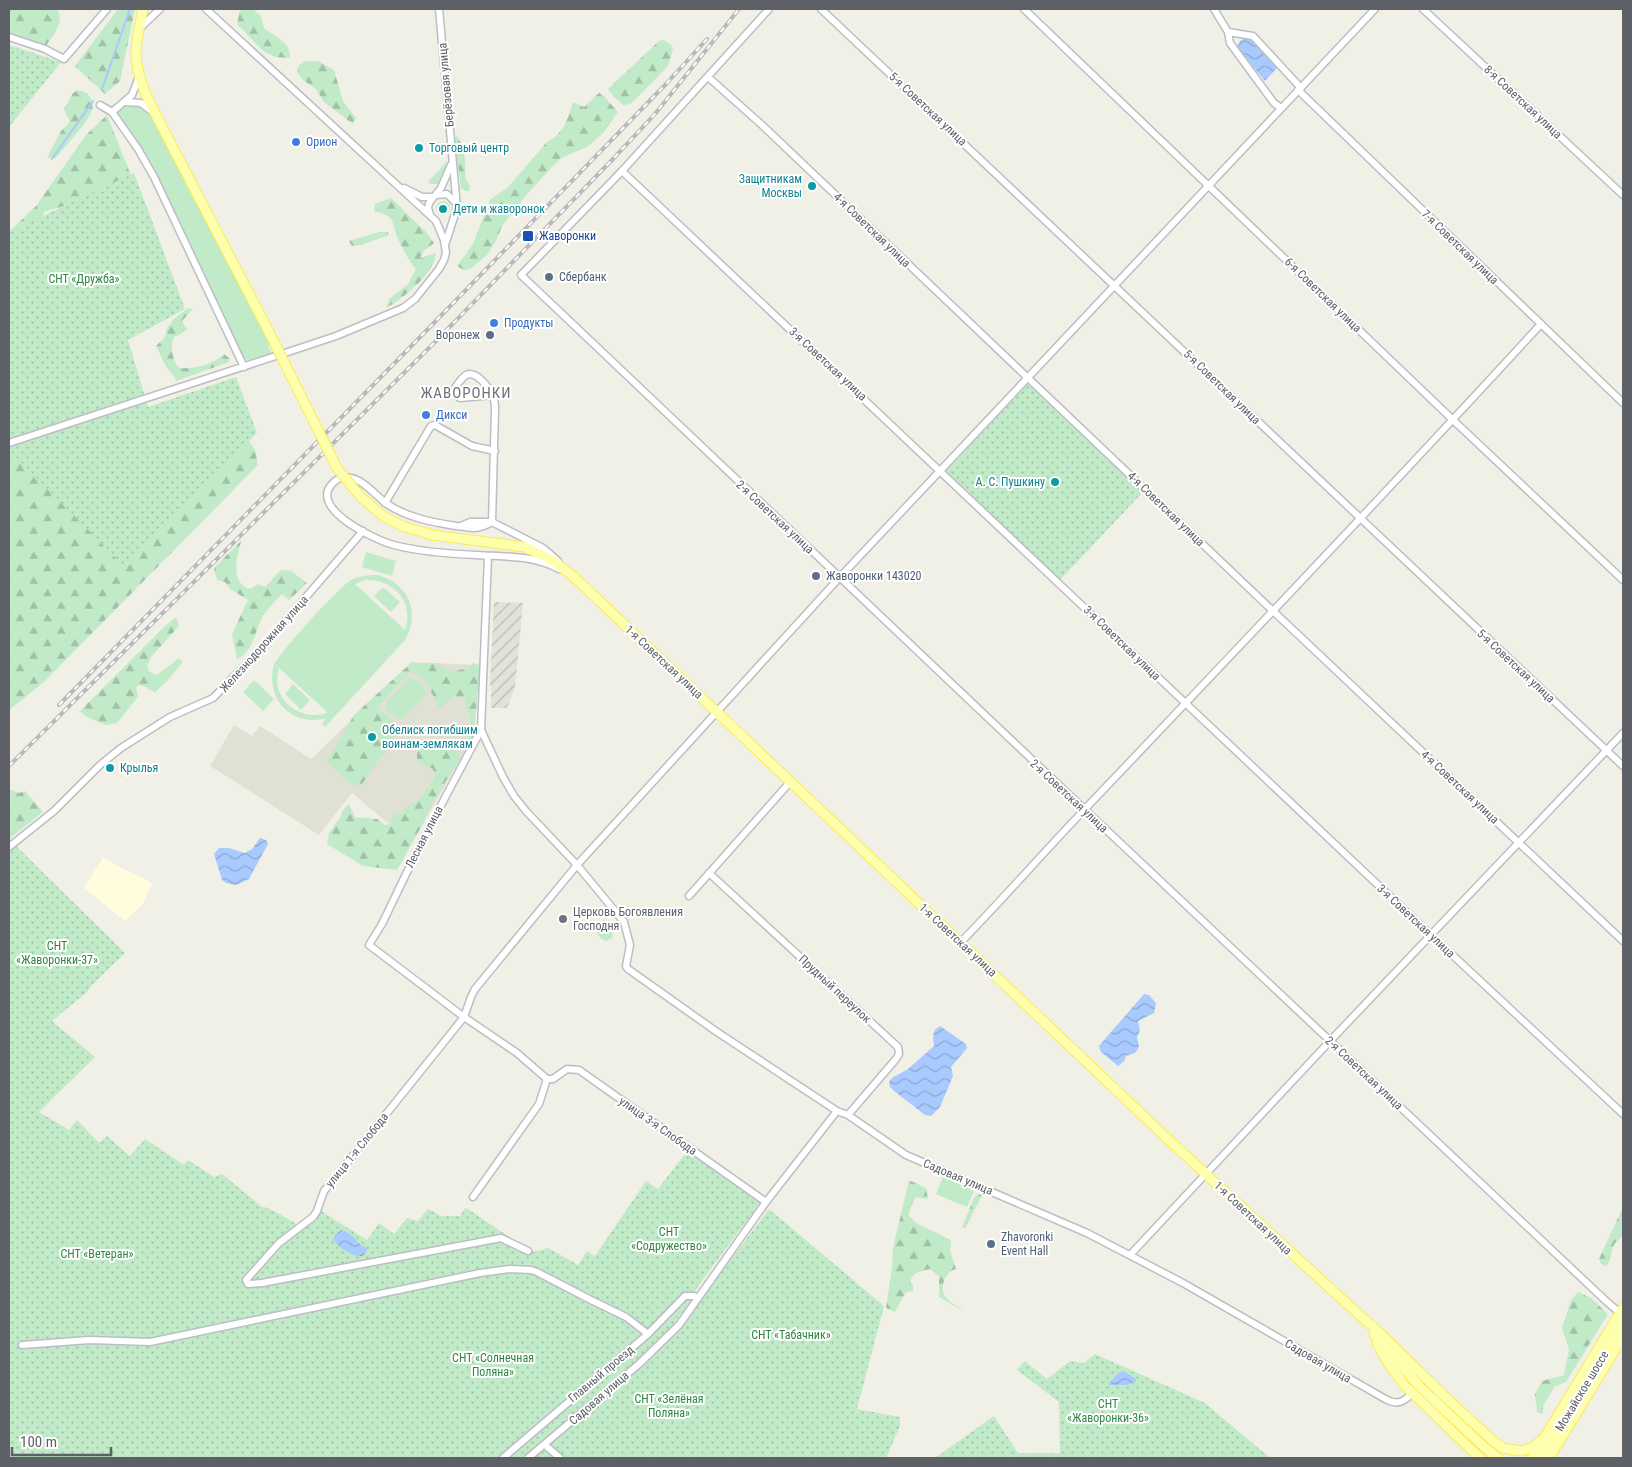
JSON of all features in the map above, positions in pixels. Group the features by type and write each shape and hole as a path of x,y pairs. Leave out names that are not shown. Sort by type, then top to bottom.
{"main road":[{"name":"1-я Советская улица","path":"144,9 138,30 136,54 140,76 155,114 338,468 360,496 383,516 402,526 432,535 525,546 552,560 573,576 960,943 1345,1302"},
{"path":"1345,1302 1382,1335 1469,1420 1498,1445 1510,1453 1527,1450 1537,1445 1543,1439"},
{"path":"1345,1302 1420,1387 1494,1456"},
{"path":"1532,1458 1622,1310"},
{"path":"1358,1317 1373,1337 1396,1375 1412,1393 1480,1458"},
{"name":"Можайское шоссе","path":"1541,1458 1623,1323"},
{"name":"Можайское шоссе","path":"1549,1458 1623,1337"}],"street":[{"path":"9,37 45,49 64,59 107,9"},
{"path":"138,30 160,9"},
{"path":"206,9 434,219 447,221 453,217"},
{"name":"Берёзовая улица","path":"439,9 456,204"},
{"path":"622,171 769,9"},
{"name":"5-я Советская улица","path":"821,9 1623,766"},
{"name":"6-я Советская улица","path":"1024,9 1623,580"},
{"path":"1214,9 1228,32 1230,42 1274,103 1281,108"},
{"path":"473,1197 539,1104 547,1079 517,1053 464,1017 475,989 577,865 840,577 1375,9"},
{"name":"8-я Советская улица","path":"1423,9 1623,195"},
{"name":"7-я Советская улица","path":"1228,32 1253,36 1300,89 1623,402"},
{"path":"112,112 134,92 140,76"},
{"name":"4-я Советская улица","path":"708,77 762,125 1623,941"},
{"path":"125,102 140,103 155,114"},
{"path":"100,105 112,112 138,149 154,177 244,367"},
{"path":"9,442 336,336 403,308 415,299 439,269 445,258 442,233 428,208 448,174 452,162"},
{"name":"2-я Советская улица","path":"622,171 520,275 840,577 1083,810 1261,974 1606,1301 1622,1310"},
{"name":"3-я Советская улица","path":"622,171 1623,1114"},
{"path":"394,183 418,195 434,196 447,194 451,196 456,204 456,210 445,247"},
{"path":"960,943 1083,810 1186,704 1453,420 1541,324"},
{"path":"492,522 495,452 495,409 493,395 480,378 472,374 466,375 455,387 454,391 460,398 493,395"},
{"path":"385,503 431,426 435,425 472,446 495,452"},
{"path":"339,478 351,478 361,483 385,503 414,517 474,528 492,522 543,548 573,576 541,560 518,556 488,556 409,548 391,544 362,531 339,516 331,507 327,498 329,488 339,478"},
{"name":"Железнодорожная улица","path":"9,847 54,811 100,765 121,748 170,717 213,698 261,649 362,531"},
{"name":"Лесная улица","path":"464,1017 369,945 382,924 421,843 481,730 488,556"},
{"name":"Лесная улица","path":"481,730 514,796 526,812 577,865"},
{"path":"1130,1255 1330,1041 1623,733"},
{"path":"689,896 791,781"},
{"name":"Садовая улица","path":"577,865 624,922 630,945 626,966 628,969 716,1032 837,1111 848,1115 915,1159 1063,1222 1130,1255 1183,1283 1393,1403 1403,1402 1412,1393"},
{"name":"Прудный переулок","path":"709,873 898,1047 899,1054 896,1059 848,1115"},
{"name":"улица 1-я Слобода","path":"464,1017 324,1191 313,1217 279,1243 246,1280 248,1284 262,1284 501,1238 528,1251"},
{"name":"улица 3-я Слобода","path":"547,1079 553,1079 567,1069 579,1070 766,1202"},
{"name":"Садовая улица","path":"528,1458 639,1364 679,1325 766,1202 837,1111"},
{"path":"22,1345 89,1340 150,1342 451,1278 510,1269 537,1272 626,1317 648,1334"},
{"name":"Главный проезд","path":"503,1458 648,1334 685,1296 698,1298"},
{"path":"545,1445 560,1458"}],"shaded area":[{"path":"494,602 523,603 515,687 507,708 491,708 490,685"},
{"path":"412,662 477,665 469,744 412,843 352,793 319,835 210,766 234,725 252,736 260,726 311,759"},
{"path":"103,857 152,884 142,905 125,921 84,888"}],"green space":[{"path":"9,9 57,9 60,19 59,24 46,46 9,34"},
{"path":"118,9 135,9 120,81 105,94 75,66"},
{"path":"240,9 253,9 261,16 264,28 285,44 290,53 290,58 275,57 263,51 237,24"},
{"path":"664,40 673,49 668,66 631,104 623,105 608,89 659,41"},
{"path":"9,45 61,62 9,127"},
{"path":"306,61 318,61 334,70 343,101 356,118 353,124 324,102 316,89 297,73 299,65"},
{"path":"78,90 87,93 92,103 93,107 88,119 56,158 47,158 61,131 70,122 64,109 73,93"},
{"path":"599,93 618,112 604,132 587,147 561,158 551,168 502,226 496,241 487,255 470,269 464,270 457,266 473,244 490,200 508,187 548,141 562,130 573,102 584,107"},
{"path":"136,105 152,116 271,344 268,346 272,353 248,360 241,357 156,176 114,113 125,107"},
{"path":"107,115 132,178 67,205 44,212 42,223 9,232 36,206 86,135"},
{"path":"456,135 463,149 465,177 470,186 469,191 461,188 455,141"},
{"path":"447,161 446,170 439,184 430,184 428,182"},
{"name":"СНТ «Дружба»","path":"134,173 185,309 128,340 148,407 236,377 257,433 126,568 9,450 9,232"},
{"path":"391,198 426,232 434,243 424,251 420,258 436,253 430,269 417,285 386,308 389,299 408,284 416,269 402,247 391,219 374,211 375,204"},
{"path":"440,201 446,201 450,208 446,215 440,215 436,211 436,205"},
{"path":"379,232 388,232 389,235 361,245 352,246 349,241"},
{"path":"188,308 193,309 182,321 187,329 174,337 172,345 173,357 179,368 203,366 224,354 229,358 229,362 176,381 156,346 165,337 167,328 174,319"},
{"path":"1028,384 1143,492 1060,580 946,471"},
{"path":"249,441 255,450 258,465 44,682 9,710 9,448 126,568"},
{"path":"241,541 236,569 239,581 243,586 250,589 258,584 265,587 281,570 291,571 307,583 289,600 282,594 270,607 263,616 248,650 237,660 232,634 248,600 230,589 225,582 217,580 214,568"},
{"path":"366,552 396,561 392,576 362,567"},
{"path":"377,575 397,584 409,600 412,619 410,630 405,640 325,727 322,724 326,718 316,720 295,716 278,701 272,683 274,665 278,658 344,585 357,578","holes":["365,580 375,580 384,583 399,594 407,610 405,630 355,584","279,668 327,712 327,713 306,714 297,711 289,705 282,698 278,689"]},
{"path":"383,587 400,602 391,612 374,596"},
{"path":"176,617 179,626 151,657 147,666 150,672 157,675 179,658 183,662 166,682 155,692 141,685 136,687 138,697 117,723 106,725 85,716 80,711"},
{"path":"411,663 434,663 452,672 468,668 473,663 480,665 474,734 468,747 465,744 471,725 465,698 454,696 439,709 427,682 411,671 377,707 401,729 362,784 354,786 326,762 354,715"},
{"path":"408,678 420,683 426,694 402,720 391,715 384,706"},
{"path":"254,680 274,699 263,711 243,692"},
{"path":"293,684 310,700 301,710 285,694"},
{"path":"425,742 446,742 460,754 460,759 436,796 397,870 363,866 327,844 329,833 341,816 342,811 349,804 355,817 377,819 385,825 391,824 394,814 401,813 411,803 419,800 435,778 433,769 417,761 417,752"},
{"path":"9,789 19,793 25,791 43,812 9,839"},
{"path":"13,843 125,953 86,993 52,1021 95,1057 39,1112 69,1130 77,1120 99,1143 107,1136 130,1156 145,1139 184,1165 188,1160 214,1177 222,1174 262,1207 300,1226 318,1209 367,1240 379,1223 394,1234 407,1218 418,1221 428,1209 441,1216 460,1216 465,1208 530,1251 548,1248 578,1265 587,1251 595,1256 646,1181 658,1189 685,1154 689,1153 761,1202 695,1291 693,1300 676,1320 669,1335 681,1326 769,1209 884,1306 857,1409 900,1417 900,1426 886,1458 9,1458 9,847"},
{"path":"604,920 610,925 613,932 612,938 606,941 600,938 597,933 597,924"},
{"path":"943,1177 974,1191 967,1207 936,1194"},
{"path":"909,1180 926,1188 928,1199 916,1197 910,1208 909,1216 918,1224 951,1240 950,1250 956,1269 952,1270 944,1280 943,1292 949,1300 965,1312 939,1297 939,1276 930,1269 913,1276 910,1282 913,1286 913,1291 906,1292 895,1312 886,1308 893,1248"},
{"path":"978,1194 982,1195 965,1229 962,1227 974,1198"},
{"path":"1623,1207 1623,1236 1615,1244 1606,1266 1601,1264 1599,1259"},
{"path":"1578,1292 1591,1298 1608,1314 1566,1382 1555,1386 1543,1406 1543,1414 1537,1412 1535,1394 1542,1381 1564,1375 1569,1349 1562,1328 1571,1300"},
{"name":"СНТ «Жаворонки-36»","path":"1095,1354 1205,1403 1270,1458 935,1458 994,1416 1018,1453 1060,1453 1059,1402 1017,1370 1025,1361 1047,1379 1070,1361 1084,1363"}],"water":[{"path":"1246,37 1259,47 1277,68 1265,81 1237,47 1240,41"},
{"path":"260,838 266,840 268,844 249,879 236,885 222,880 214,854 219,848 229,848 245,853 252,849"},
{"path":"1144,994 1149,995 1156,1003 1154,1013 1138,1021 1140,1030 1137,1037 1139,1047 1135,1053 1126,1056 1124,1061 1118,1066 1101,1052 1099,1046"},
{"path":"940,1026 966,1044 967,1048 951,1067 953,1076 940,1107 931,1116 925,1115 894,1091 890,1087 889,1082 892,1078 908,1069 934,1046 934,1032"},
{"path":"341,1230 350,1234 359,1244 367,1248 363,1256 351,1254 342,1249 333,1240 335,1235"},
{"path":"1124,1371 1136,1379 1135,1382 1127,1385 1108,1385 1118,1373"}],"waterway":[{"path":"102,89 130,9"},
{"path":"52,159 93,101"}],"railway":[{"path":"9,766 437,340 613,159 655,114 739,9"},
{"path":"59,705 427,330 666,84 707,39"}],"place":[{"name":"Орион","path":"296,142"},
{"name":"Торговый центр","path":"419,148"},
{"name":"Защитникам Москвы","path":"812,186"},
{"name":"Дети и жаворонок","path":"443,209"},
{"name":"Жаворонки","path":"528,236"},
{"name":"Сбербанк","path":"549,277"},
{"name":"Продукты","path":"494,323"},
{"name":"Воронеж","path":"490,335"},
{"name":"Дикси","path":"426,415"},
{"name":"А. С. Пушкину","path":"1055,482"},
{"name":"Жаворонки 143020","path":"816,576"},
{"name":"Обелиск погибшим воинам-землякам","path":"372,737"},
{"name":"Крылья","path":"110,768"},
{"name":"Церковь Богоявления Господня","path":"563,919"},
{"name":"Zhavoronki Event Hall","path":"991,1244"}],"district":[{"name":"ЖАВОРОНКИ","path":"466,393"}],"park label":[{"name":"СНТ «Жаворонки-37»","path":"57,953"},
{"name":"СНТ «Содружество»","path":"669,1239"},
{"name":"СНТ «Ветеран»","path":"97,1254"},
{"name":"СНТ «Табачник»","path":"791,1335"},
{"name":"СНТ «Солнечная Поляна»","path":"493,1365"},
{"name":"СНТ «Зелёная Поляна»","path":"669,1406"}]}
